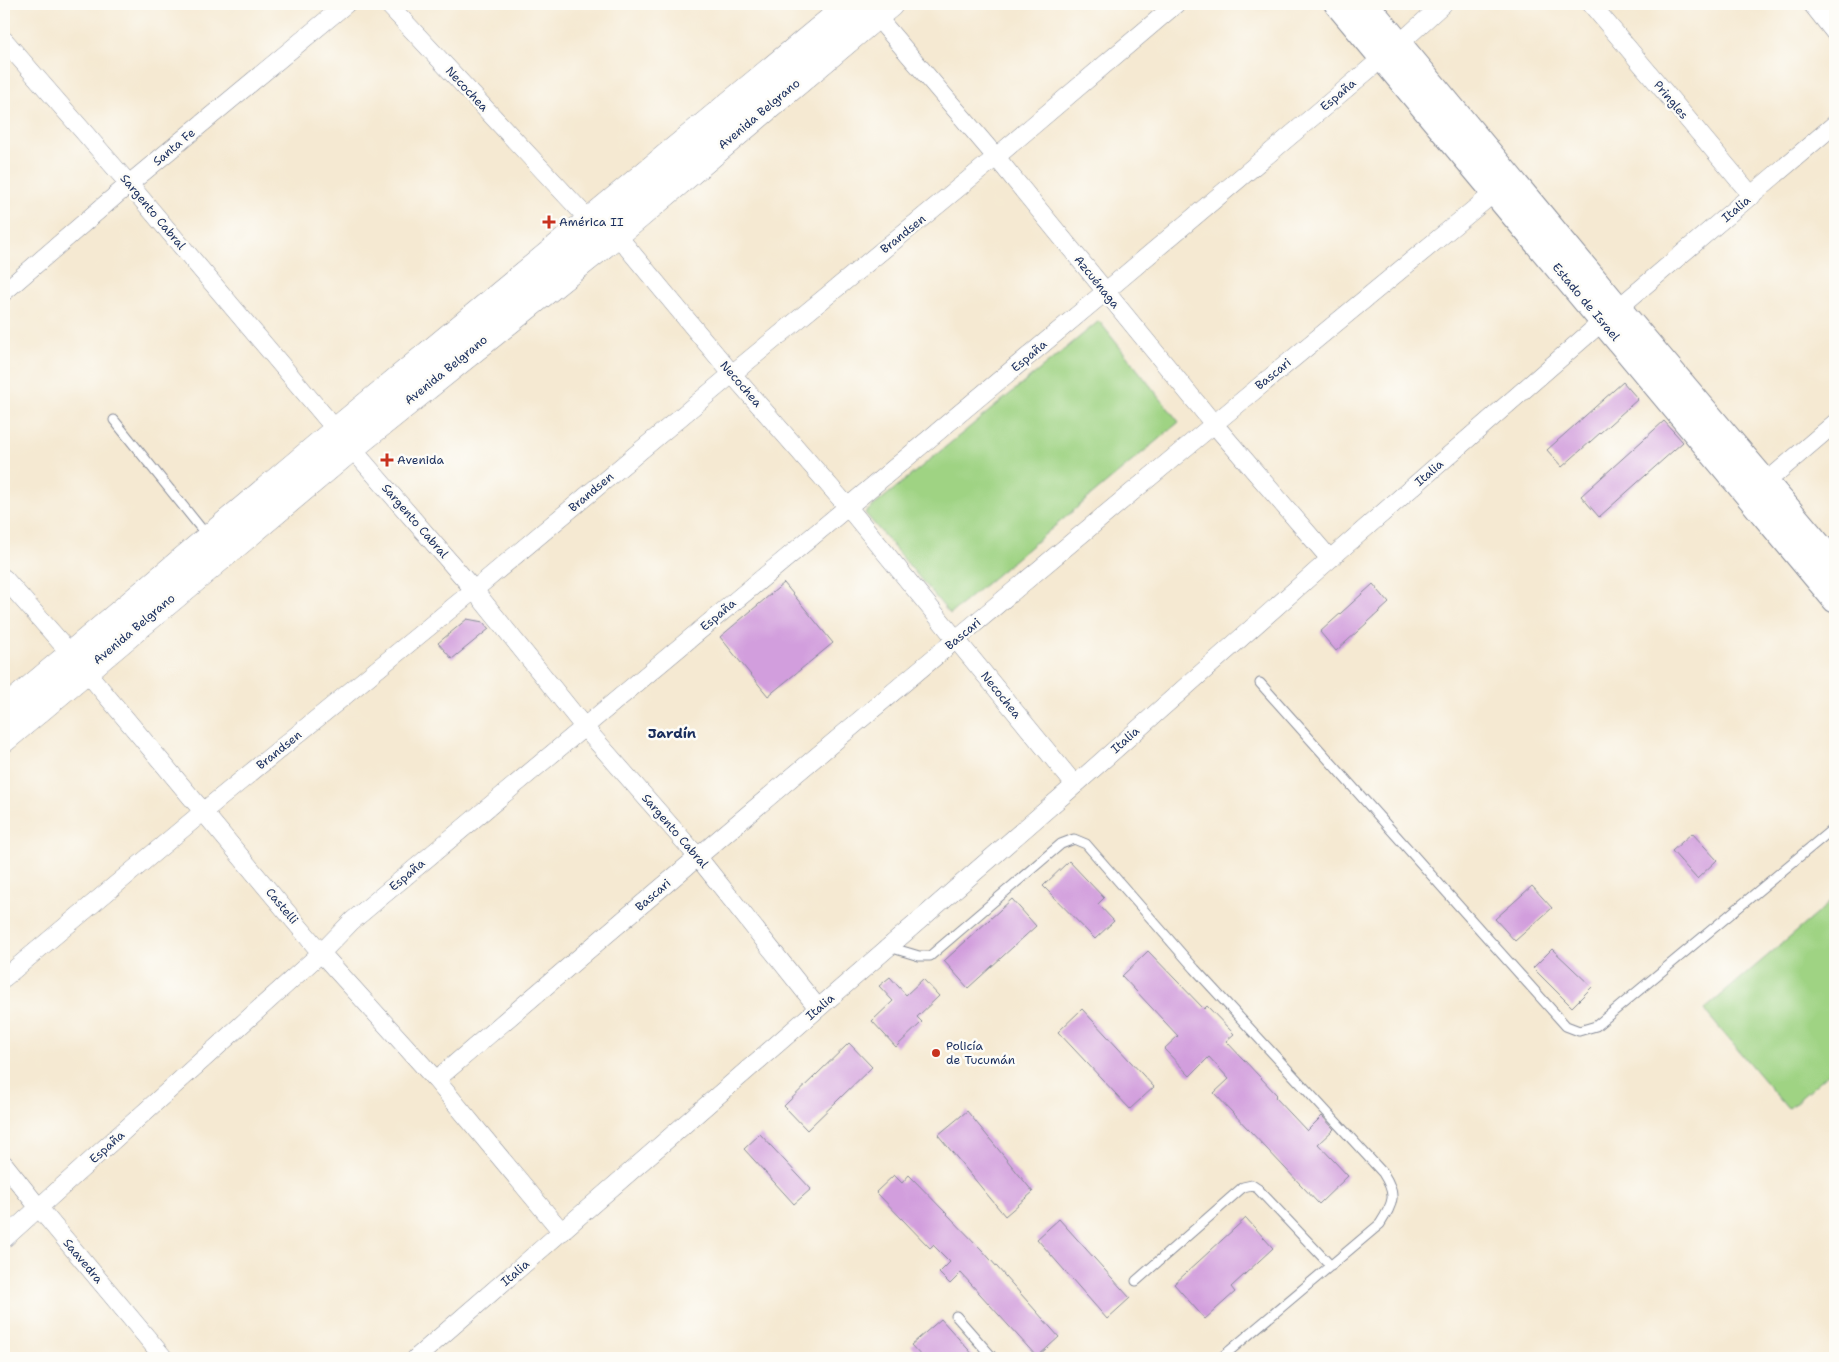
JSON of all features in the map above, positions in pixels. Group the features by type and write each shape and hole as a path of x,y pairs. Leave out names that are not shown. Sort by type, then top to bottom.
{"main road":[{"name":"Avenida Belgrano","path":"4,712 78,662 344,439 591,222 852,4"},
{"name":"Estado de Israel","path":"1337,4 1390,50 1757,490 1833,594"},
{"name":"Estado de Israel","path":"1366,4 1390,50 1494,192 1611,315"},
{"name":"Avenida Belgrano","path":"4,738 78,662 210,539 616,234 877,8"},
{"name":"Estado de Israel","path":"1757,490 1835,564"}],"street":[{"name":"Santa Fe","path":"4,292 129,184 346,4"},
{"name":"Necochea","path":"388,4 591,222 616,234 732,374 847,506 1075,785"},
{"name":"Brandsen","path":"4,978 996,157 1176,4"},
{"name":"España","path":"4,1239 321,953 352,921 1105,292 1443,4"},
{"name":"Pringles","path":"1591,4 1752,196"},
{"path":"1812,4 1835,33"},
{"name":"Azcuénaga","path":"877,8 1105,292 1213,423 1330,559"},
{"name":"Sargento Cabral","path":"4,40 474,590 585,728 697,856 818,1008"},
{"name":"Italia","path":"416,1358 1075,785 1330,559 1835,124"},
{"name":"Bascari","path":"436,1080 697,856 1213,423 1494,192"},
{"path":"1757,490 1835,422"},
{"name":"Castelli","path":"4,578 204,811 321,953 436,1080 562,1232"},
{"name":"Saavedra","path":"4,1164 164,1358"}],"lane":[{"path":"114,420 210,539"},
{"path":"1260,683 1566,1026 1579,1031 1596,1026 1835,827"},
{"path":"889,947 919,956 930,956 1061,844 1074,839 1086,844 1195,969 1383,1173 1390,1184 1393,1197 1390,1210 1380,1224 1221,1358"},
{"path":"1136,1281 1243,1187 1252,1185 1258,1189 1331,1266"},
{"path":"956,1316 993,1358"}],"green space":[{"path":"1099,321 1179,422 950,614 865,513"},
{"path":"1835,898 1835,1068 1788,1109 1704,1010"}],"building":[{"path":"1623,382 1638,399 1562,467 1547,450"},
{"path":"1664,421 1683,442 1599,517 1581,496"},
{"path":"784,583 833,643 768,696 720,637"},
{"path":"1373,584 1389,603 1336,651 1320,632"},
{"path":"467,619 483,622 489,629 452,659 438,643"},
{"path":"1692,833 1717,860 1697,879 1672,851"},
{"path":"1069,861 1104,898 1098,904 1114,921 1095,939 1043,886"},
{"path":"1532,886 1552,908 1515,941 1495,919"},
{"path":"1012,899 1036,926 968,988 944,961"},
{"path":"1552,949 1592,987 1572,1007 1533,968"},
{"path":"1148,951 1204,1009 1207,1006 1234,1034 1226,1041 1277,1095 1275,1097 1307,1131 1322,1116 1334,1129 1318,1144 1348,1176 1319,1204 1214,1093 1229,1079 1209,1057 1190,1076 1164,1049 1178,1036 1122,976"},
{"path":"890,977 906,995 923,979 939,996 917,1017 922,1022 896,1047 872,1021 893,1001 879,986"},
{"path":"1082,1009 1154,1087 1130,1109 1058,1032"},
{"path":"849,1043 872,1067 807,1130 784,1106"},
{"path":"967,1111 1033,1192 1005,1216 938,1135"},
{"path":"760,1134 811,1189 794,1204 744,1149"},
{"path":"894,1175 902,1183 909,1175 982,1250 1059,1337 1037,1357 961,1273 950,1284 939,1273 950,1262 933,1245 930,1248 876,1192"},
{"path":"1246,1218 1273,1248 1231,1287 1235,1292 1205,1319 1174,1284"},
{"path":"1059,1219 1130,1298 1107,1319 1037,1239"},
{"path":"941,1319 976,1358 923,1358 911,1345"}],"place":[{"name":"América II","path":"549,222"},
{"name":"Avenida","path":"387,460"},
{"name":"Policía de Tucumán","path":"936,1053"}],"district":[{"name":"Jardín","path":"672,733"}]}
